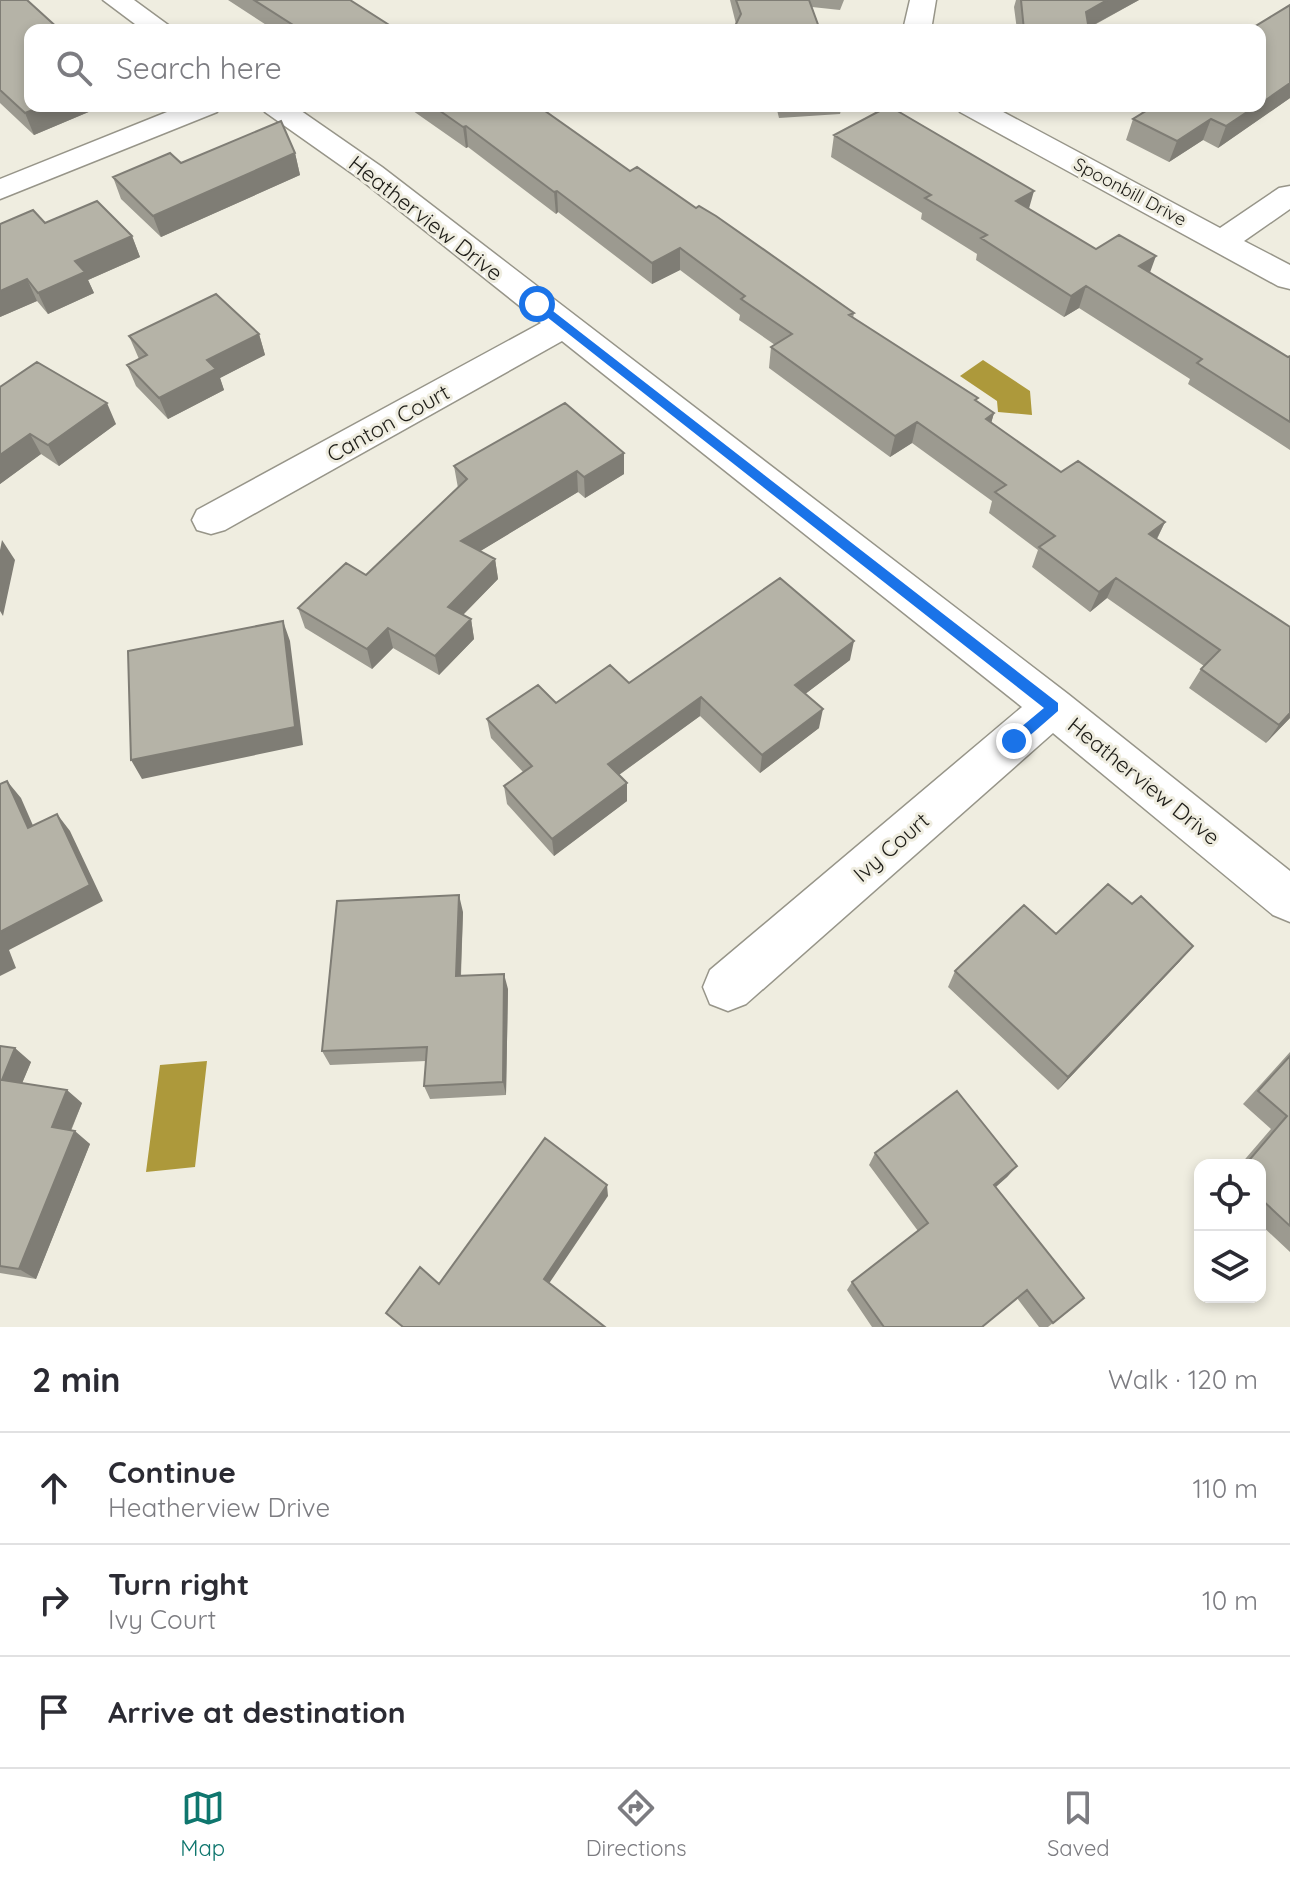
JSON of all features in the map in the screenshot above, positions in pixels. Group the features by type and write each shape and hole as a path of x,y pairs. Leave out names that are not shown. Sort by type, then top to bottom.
{"street":[{"path":"116,0 152,24"},
{"path":"918,24 923,0"},
{"path":"0,190 192,112"},
{"name":"Heatherview Drive","path":"284,112 371,173 1053,707 1290,900"},
{"name":"Spoonbill Drive","path":"981,112 1290,279"},
{"path":"1222,241 1290,195"},
{"name":"Canton Court","path":"211,520 564,325"},
{"name":"Ivy Court","path":"728,987 1053,707"}],"shaded area":[{"path":"983,360 1030,391 1032,415 998,412 997,401 960,376"},
{"path":"207,1061 195,1167 146,1172 160,1065"}],"building":[{"path":"0,0 27,0 53,24 24,24 24,112 28,112 25,113 0,90"},
{"path":"254,0 350,0 388,24 292,24"},
{"path":"736,0 809,0 818,24 736,24 741,14"},
{"path":"1021,0 1107,0 1086,12 1088,24 1023,24"},
{"path":"1290,5 1290,83 1266,100 1266,24 1259,24"},
{"path":"442,112 546,112 630,171 637,167 696,208 699,206 716,216 854,313 849,315 978,398 975,400 994,413 986,419 1061,472 1078,461 1165,522 1149,534 1290,627 1290,713 1279,725 1201,669 1220,650 1116,578 1099,592 1039,547 1055,536 995,492 1006,485 917,422 895,436 771,347 792,334 741,299 745,296 680,248 652,263 557,191 554,192 466,126"},
{"path":"878,112 899,112 1034,191 1016,201 1096,249 1119,235 1156,256 1139,266 1290,356 1290,422 1197,363 1202,359 1086,286 1071,296 981,238 987,235 925,198 931,195 834,135"},
{"path":"1144,112 1247,112 1226,126 1211,119 1177,141 1133,119"},
{"path":"281,121 295,153 153,216 113,177 170,153 181,163"},
{"path":"97,201 132,236 75,261 85,272 38,293 27,279 0,291 0,224 33,210 45,223"},
{"path":"216,294 259,334 207,360 216,369 159,398 127,365 147,355 129,336"},
{"path":"37,362 107,403 48,445 30,434 0,455 0,387"},
{"path":"565,403 624,453 584,477 577,471 461,541 495,559 448,607 471,619 435,656 388,628 367,649 298,608 346,563 366,575 467,479 454,466"},
{"path":"780,578 854,641 795,685 823,709 762,755 701,697 608,764 627,783 552,839 504,786 532,766 487,719 538,685 556,703 610,665 629,683"},
{"path":"283,621 295,727 131,760 128,651"},
{"path":"7,781 28,828 57,814 90,885 0,932 0,784"},
{"path":"1108,884 1132,904 1141,896 1193,946 1068,1077 955,971 1024,905 1056,934"},
{"path":"459,895 456,976 504,974 503,1082 424,1086 427,1047 322,1051 337,901"},
{"path":"0,1046 15,1048 2,1080 67,1090 52,1127 75,1131 19,1269 0,1266"},
{"path":"1290,1056 1290,1226 1266,1204 1266,1159 1250,1159 1287,1116 1258,1091"},
{"path":"957,1091 1017,1166 994,1185 1084,1298 1053,1323 1027,1290 982,1327 884,1327 852,1282 928,1223 875,1153"},
{"path":"545,1138 607,1185 544,1279 605,1327 403,1327 386,1313 420,1267 439,1284"}],"route":[{"path":"537,304 1053,707 1014,741"}]}
